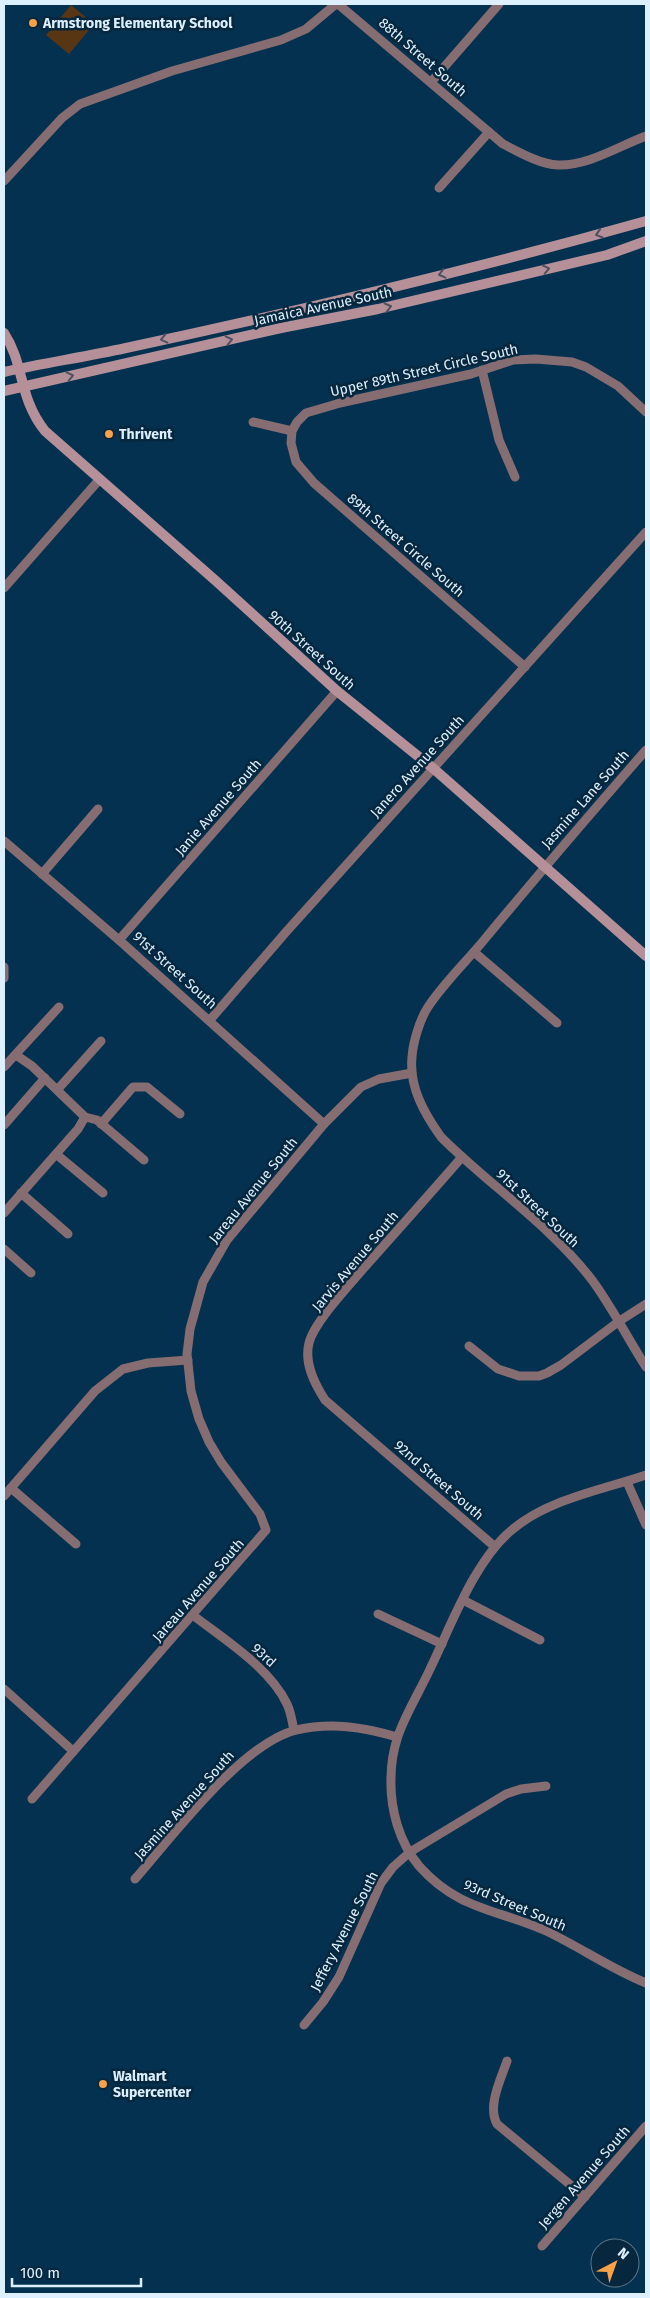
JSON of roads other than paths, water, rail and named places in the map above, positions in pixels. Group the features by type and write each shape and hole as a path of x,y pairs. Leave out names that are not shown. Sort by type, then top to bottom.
{"main road":[{"name":"Jamaica Avenue South","path":"4,372 126,348 363,293 544,250 646,221"},
{"name":"Jamaica Avenue South","path":"4,391 281,328 378,309 607,255 646,241"},
{"name":"90th Street South","path":"4,333 16,356 22,387 31,411 45,431 216,581 337,691 434,769 646,956"}],"street":[{"name":"88th Street South","path":"337,4 432,81 489,132 510,148 540,161 558,165 590,160 646,136"},
{"path":"4,181 62,118 80,104 172,71 281,40 306,29 337,4"},
{"path":"432,81 500,4"},
{"path":"439,188 489,132"},
{"name":"Upper 89th Street Circle South","path":"292,432 297,422 306,413 340,403 482,370 513,360 536,359 572,362 586,367 618,386 646,412"},
{"path":"482,370 499,440 515,477"},
{"path":"254,422 292,432"},
{"name":"89th Street Circle South","path":"292,432 291,443 296,462 314,483 524,667"},
{"path":"4,588 99,480"},
{"name":"Janero Avenue South","path":"210,1020 286,932 646,532"},
{"name":"Janie Avenue South","path":"119,940 337,691"},
{"name":"Jasmine Lane South","path":"544,867 646,750"},
{"path":"42,874 98,809"},
{"name":"91st Street South","path":"4,841 210,1020 324,1124"},
{"path":"412,1073 412,1056 428,1008 544,867"},
{"path":"474,952 557,1023"},
{"path":"4,967 4,978"},
{"path":"4,1067 59,1007"},
{"path":"58,1089 101,1041"},
{"path":"16,1055 58,1089 85,1117 101,1124 144,1160"},
{"name":"91st Street South","path":"412,1073 417,1097 427,1118 440,1137 553,1238 571,1257 592,1281 646,1367"},
{"name":"Jareau Avenue South","path":"32,1799 194,1616 266,1530 260,1514 221,1462 209,1442 199,1419 191,1391 188,1360 190,1329 202,1282 227,1240 324,1124 361,1087 379,1079 412,1073"},
{"path":"4,1125 45,1078"},
{"path":"101,1124 133,1087 147,1087 180,1114"},
{"path":"4,1213 56,1154 85,1117"},
{"path":"56,1154 103,1193"},
{"name":"Jarvis Avenue South","path":"365,1435 325,1400 315,1385 309,1368 308,1344 311,1336 338,1298 462,1158"},
{"path":"21,1193 68,1234"},
{"path":"4,1249 31,1273"},
{"path":"469,1346 498,1369 519,1376 539,1376 547,1374 561,1365 618,1322 646,1304"},
{"path":"4,1496 95,1391 123,1369 148,1363 188,1360"},
{"name":"92nd Street South","path":"365,1435 494,1546"},
{"path":"410,1852 397,1826 392,1803 391,1777 398,1737 463,1600 494,1546 512,1529 532,1515 555,1505 646,1475"},
{"path":"627,1482 646,1525"},
{"path":"11,1488 76,1544"},
{"path":"463,1600 540,1640"},
{"path":"378,1614 442,1644"},
{"name":"93rd","path":"194,1616 266,1674 278,1688 288,1705 294,1730"},
{"path":"4,1689 73,1751"},
{"name":"Jasmine Avenue South","path":"135,1879 222,1780 249,1754 294,1730 323,1726 348,1726 398,1737"},
{"name":"Jeffery Avenue South","path":"304,2025 323,2002 339,1977 381,1883 392,1867 410,1852 506,1794 521,1789 546,1786"},
{"name":"93rd Street South","path":"410,1852 419,1865 440,1887 468,1904 544,1930 629,1976 646,1983"},
{"path":"507,2061 493,2108 493,2117 497,2124 585,2197"},
{"name":"Jergen Avenue South","path":"542,2246 646,2126"}],"place":[{"name":"Armstrong Elementary School","path":"33,23"},
{"name":"Thrivent","path":"109,434"},
{"name":"Walmart Supercenter","path":"103,2084"}]}
